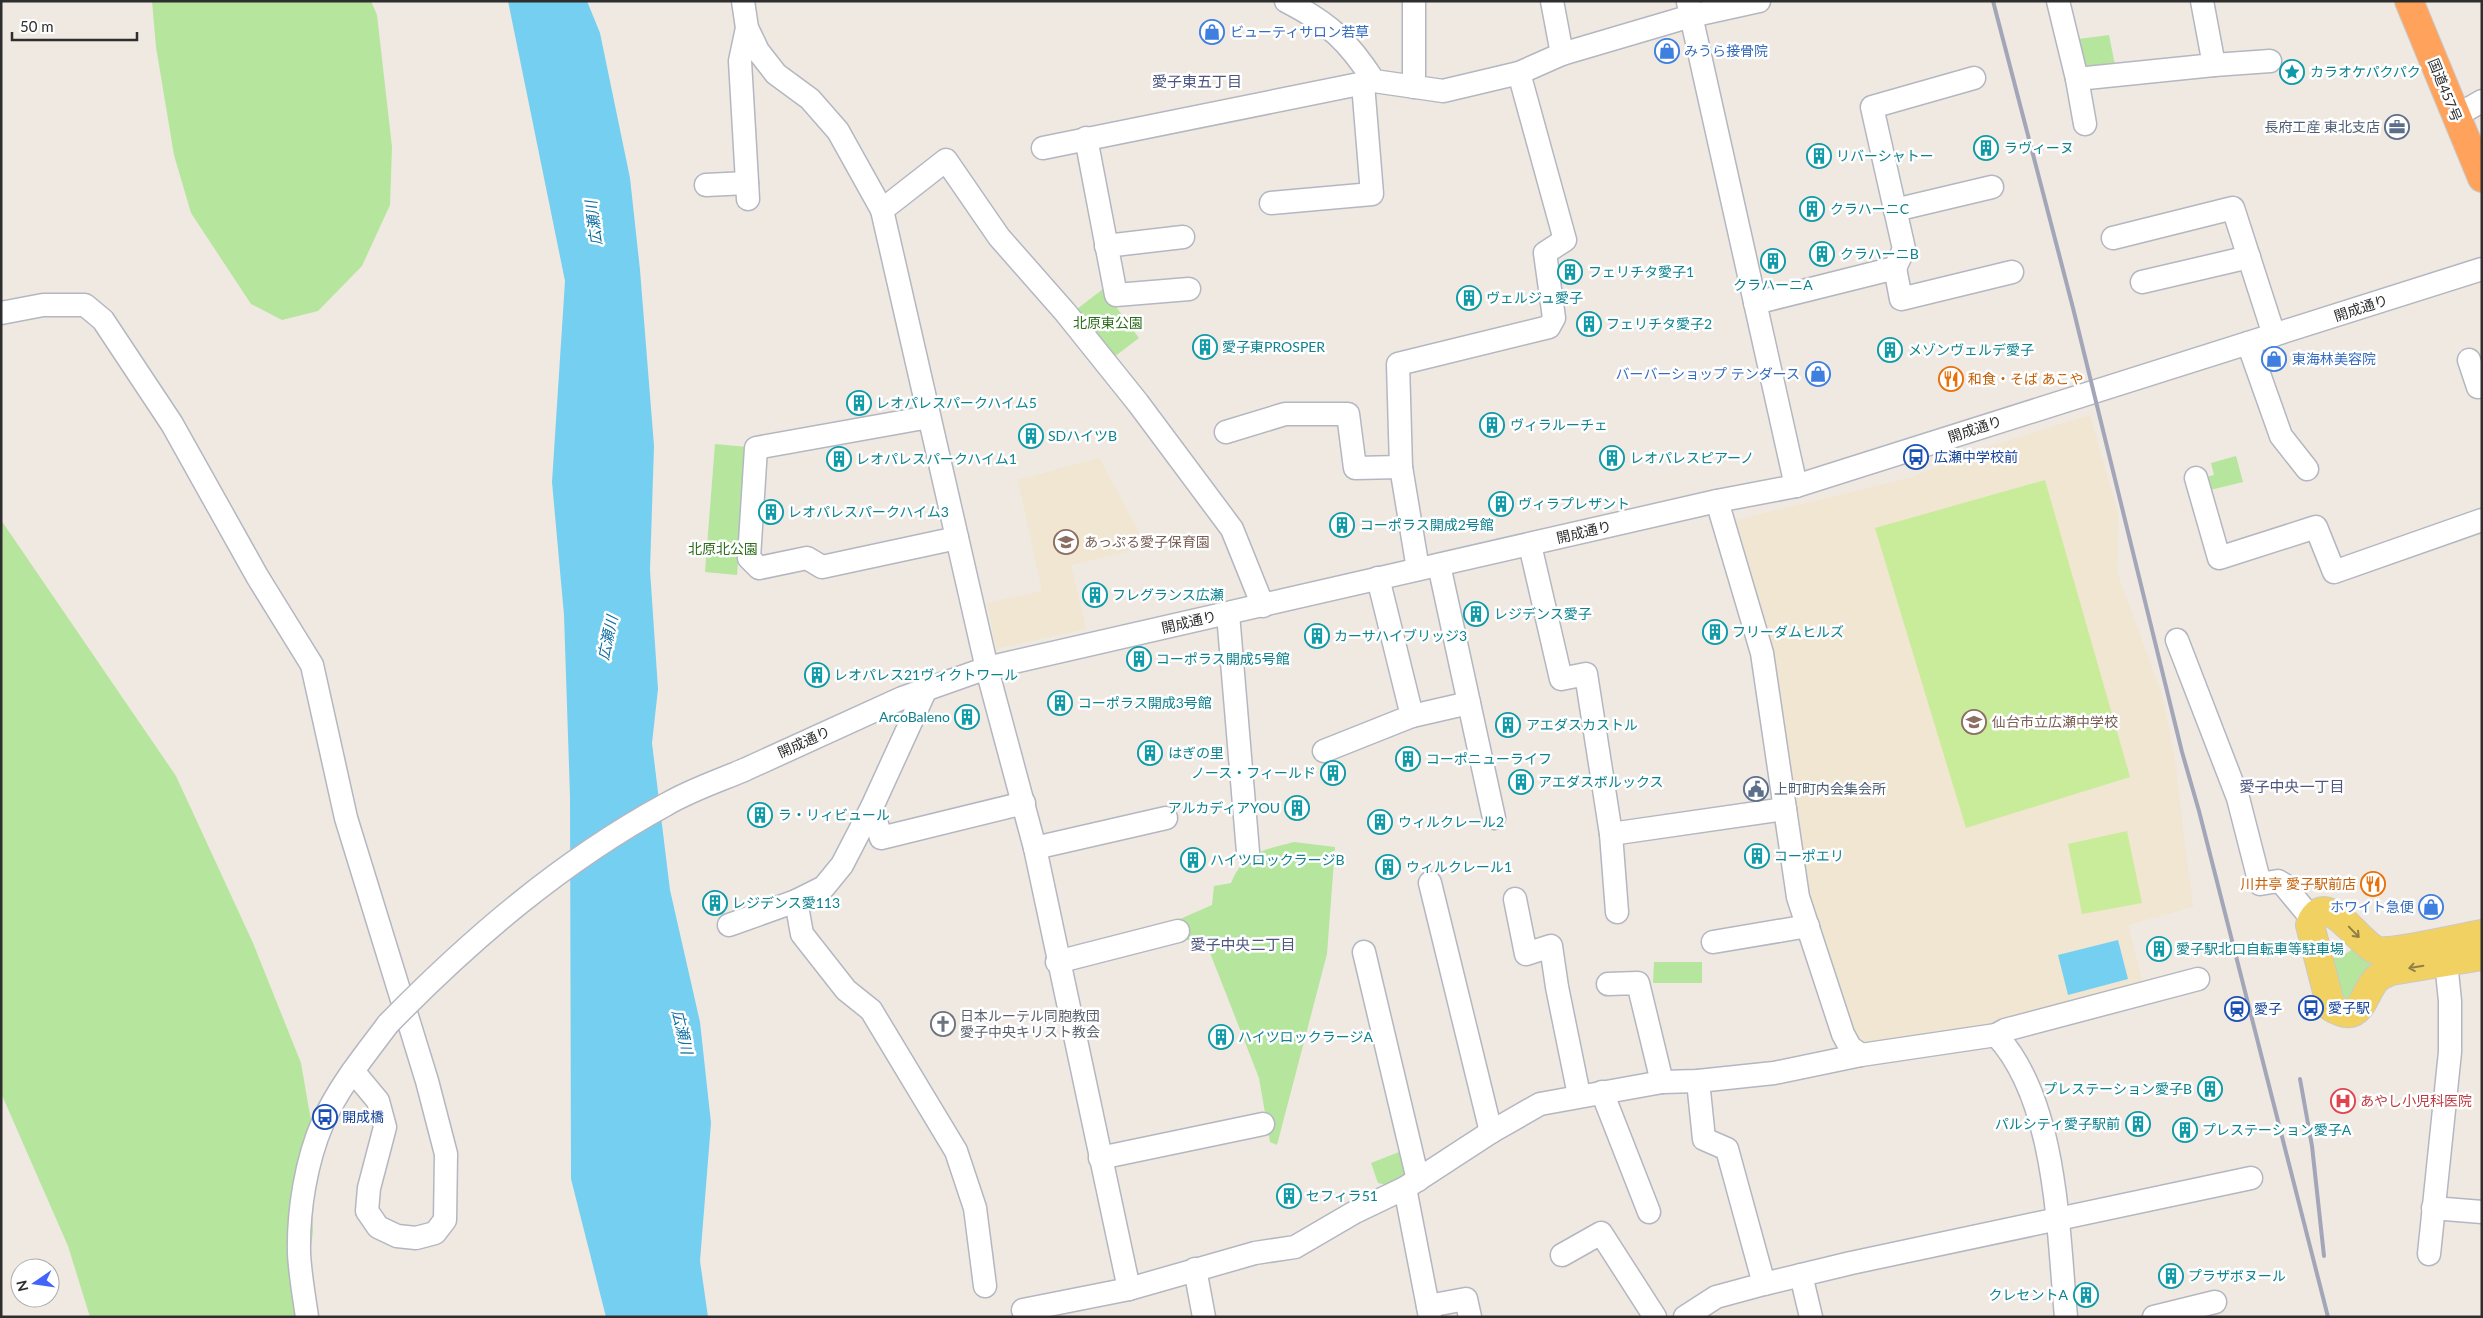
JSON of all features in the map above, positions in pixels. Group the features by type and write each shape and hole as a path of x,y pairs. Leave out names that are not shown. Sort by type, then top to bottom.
{"highway":[{"name":"国道457号","path":"2409,1 2482,178"}],"main road":[{"path":"2482,934 2382,952 2366,944 2332,912 2323,911 2312,919 2311,932 2327,998 2331,1007 2339,1012 2348,1014 2356,1011 2374,982 2381,975 2391,971 2482,956"}],"street":[{"path":"743,1 748,28 758,51 776,74 810,99 838,131 882,210 987,668 1035,848 1057,962 1129,1288"},
{"path":"1270,203 1372,194 1368,83 1355,52 1337,33 1312,14 1286,1"},
{"path":"1414,1 1414,87"},
{"path":"1552,1 1562,54"},
{"path":"1042,148 1368,83 1443,91 1518,73 1562,54 1689,9 1759,1"},
{"path":"2058,1 2085,124"},
{"path":"2202,1 2214,65"},
{"path":"1689,9 1796,486"},
{"path":"706,185 747,191 740,61 748,28"},
{"path":"2076,79 2270,61"},
{"path":"1494,818 1469,703 1428,567 1401,467 1398,364 1549,327 1554,318 1545,253 1565,240 1518,73"},
{"path":"1974,78 1872,107 1904,248 1895,268 1901,299 2012,272"},
{"path":"2456,116 2482,101"},
{"path":"1086,138 1116,295 1188,289"},
{"path":"882,210 946,160 999,236 1065,312 1138,403 1232,530 1263,606"},
{"path":"1895,210 1992,187"},
{"path":"2112,238 2233,208 2274,336"},
{"path":"1106,246 1183,237"},
{"path":"2142,282 2249,257"},
{"path":"1755,303 1895,268"},
{"name":"開成通り","path":"306,1317 299,1252 303,1202 310,1165 323,1122 353,1071 388,1024 442,968 482,933 568,867 613,836 668,803 926,689 987,668 1717,501 1796,486 2482,269"},
{"path":"1,313 44,305 85,305 103,320 172,424 257,576 312,665 346,818 426,1081 446,1154 445,1220 435,1233 416,1238 397,1236 378,1227 367,1211 369,1188 385,1127 378,1101 353,1071"},
{"path":"2248,343 2282,436 2307,469"},
{"path":"2469,360 2475,388"},
{"path":"1226,432 1285,414 1348,414 1354,468 1401,467"},
{"path":"929,417 756,448 749,558 759,568 807,558 822,567 957,538"},
{"path":"2196,478 2219,558 2316,527 2334,572 2482,520"},
{"path":"1717,501 1762,653 1792,866 1808,926 1843,1034 1850,1048 1861,1055"},
{"path":"1530,545 1561,679 1586,674 1611,834 1616,912"},
{"path":"1378,578 1412,716"},
{"path":"1228,614 1248,852"},
{"path":"2177,640 2238,798 2260,884 2278,881 2283,884 2312,919"},
{"path":"729,925 796,901 824,887 842,865 872,807 926,689"},
{"path":"1324,750 1412,716 1469,703"},
{"path":"872,807 881,838 1024,803"},
{"path":"1611,834 1785,809"},
{"path":"1035,848 1166,818"},
{"path":"1430,883 1491,1132"},
{"path":"1515,899 1526,954 1551,946 1557,987 1579,1095"},
{"path":"796,901 802,934 846,990 871,1010 956,1151 976,1208 986,1286"},
{"path":"1713,942 1808,926"},
{"path":"1057,962 1178,931"},
{"path":"1364,952 1412,1184 1429,1311 1466,1299 1470,1317"},
{"path":"2429,1254 2432,1208 2450,1052 2450,1001 2446,962"},
{"path":"1608,984 1642,976 1662,1082"},
{"path":"1023,1310 1083,1307 1129,1288 1195,1269 1255,1253 1295,1247 1355,1212 1412,1184 1491,1132 1540,1104 1579,1095 1662,1082 1698,1081 1774,1073 1861,1055 1996,1035 2005,1030 2198,979"},
{"path":"1996,1035 2010,1050 2033,1094 2048,1150 2066,1317"},
{"path":"1698,1081 1704,1139 1727,1150 1764,1284"},
{"path":"1602,1092 1649,1212"},
{"path":"1100,1158 1263,1124"},
{"path":"1685,1317 1718,1307 1764,1284 2251,1178"},
{"path":"2432,1208 2482,1212"},
{"path":"1562,1255 1601,1233 1655,1317"},
{"path":"1195,1269 1204,1317"},
{"path":"1801,1275 1810,1317"},
{"path":"2154,1317 2215,1302"}],"shaded area":[{"name":"仙台市立広瀬中学校","path":"2090,415 2118,513 2117,572 2161,692 2174,753 2193,907 2128,925 2143,984 1995,1029 1872,1050 1850,1034 1802,889 1732,521 1909,478 1979,450"},
{"path":"1099,458 1147,547 1071,565 1086,629 996,649 987,603 1042,591 1018,480"}],"green space":[{"path":"152,1 371,1 377,15 392,147 390,205 362,266 318,311 282,320 251,304 191,213 174,155 156,47"},
{"path":"2109,35 2116,70 2078,66 2071,40"},
{"name":"北原東公園","path":"1103,289 1139,338 1114,357 1077,309"},
{"name":"北原北公園","path":"715,444 747,447 737,575 705,572"},
{"path":"2236,456 2243,482 2206,491 2203,478 2214,475 2211,463"},
{"path":"2045,480 2130,777 1966,828 1875,528"},
{"path":"1,520 176,776 253,943 301,1063 314,1138 310,1165 313,1231 302,1317 90,1317 68,1246 1,1093"},
{"path":"2127,831 2142,903 2082,914 2068,844"},
{"path":"1294,842 1335,847 1327,954 1277,1145 1270,1142 1259,1078 1205,940 1184,940 1180,919 1212,905 1214,886 1231,883 1236,872 1249,858 1264,850"},
{"path":"2356,947 2379,960 2357,991 2348,999 2342,999 2330,959 2342,956"},
{"path":"1654,962 1702,962 1702,983 1653,983"},
{"path":"1404,1150 1408,1165 1403,1175 1387,1185 1378,1183 1371,1163"}],"water":[{"name":"広瀬川","path":"508,1 587,1 600,33 630,178 640,270 654,446 650,570 658,689 652,743 670,890 700,1022 711,1123 700,1261 708,1317 606,1317 571,1179 570,796 564,615 552,482 565,281"},
{"path":"2118,940 2128,979 2068,995 2058,955"}],"railway":[{"path":"1993,1 2073,308 2182,752 2199,811 2328,1317"},
{"path":"2300,1079 2312,1146 2324,1256"}],"place":[{"name":"ビューティサロン若草","path":"1212,32"},
{"name":"みうら接骨院","path":"1667,51"},
{"name":"カラオケパクパク","path":"2292,72"},
{"name":"長府工産 東北支店","path":"2397,127"},
{"name":"ラヴィーヌ","path":"1986,148"},
{"name":"リバーシャトー","path":"1819,156"},
{"name":"クラハーニC","path":"1812,209"},
{"name":"クラハーニB","path":"1822,254"},
{"name":"クラハーニA","path":"1773,261"},
{"name":"フェリチタ愛子1","path":"1570,272"},
{"name":"ヴェルジュ愛子","path":"1469,298"},
{"name":"フェリチタ愛子2","path":"1589,324"},
{"name":"愛子東PROSPER","path":"1205,347"},
{"name":"メゾンヴェルデ愛子","path":"1890,350"},
{"name":"東海林美容院","path":"2274,359"},
{"name":"バーバーショップ テンダース","path":"1818,374"},
{"name":"和食・そば あこや","path":"1951,379"},
{"name":"レオパレスパークハイム5","path":"859,403"},
{"name":"ヴィラルーチェ","path":"1492,425"},
{"name":"SDハイツB","path":"1031,436"},
{"name":"広瀬中学校前","path":"1916,457"},
{"name":"レオパレスピアーノ","path":"1612,458"},
{"name":"レオパレスパークハイム1","path":"839,459"},
{"name":"ヴィラプレザント","path":"1501,504"},
{"name":"レオパレスパークハイム3","path":"771,512"},
{"name":"コーポラス開成2号館","path":"1342,525"},
{"name":"あっぷる愛子保育園","path":"1066,542"},
{"name":"フレグランス広瀬","path":"1095,595"},
{"name":"レジデンス愛子","path":"1476,614"},
{"name":"フリーダムヒルズ","path":"1715,632"},
{"name":"カーサハイブリッジ3","path":"1317,636"},
{"name":"コーポラス開成5号館","path":"1139,659"},
{"name":"レオパレス21ヴィクトワール","path":"817,675"},
{"name":"コーポラス開成3号館","path":"1060,703"},
{"name":"ArcoBaleno","path":"967,717"},
{"name":"仙台市立広瀬中学校","path":"1974,722"},
{"name":"アエダスカストル","path":"1508,725"},
{"name":"はぎの里","path":"1150,753"},
{"name":"コーポニューライフ","path":"1408,759"},
{"name":"ノース・フィールド","path":"1333,773"},
{"name":"アエダスボルックス","path":"1521,782"},
{"name":"上町町内会集会所","path":"1756,789"},
{"name":"アルカディアYOU","path":"1297,808"},
{"name":"ラ・リィビュール","path":"760,815"},
{"name":"ウィルクレール2","path":"1380,822"},
{"name":"コーポエリ","path":"1757,856"},
{"name":"ハイツロックラージB","path":"1193,860"},
{"name":"ウィルクレール1","path":"1388,867"},
{"name":"川井亭 愛子駅前店","path":"2373,884"},
{"name":"レジデンス愛113","path":"715,903"},
{"name":"ホワイト急便","path":"2431,907"},
{"name":"愛子駅北口自転車等駐車場","path":"2159,949"},
{"name":"愛子駅","path":"2311,1008"},
{"name":"愛子","path":"2237,1009"},
{"name":"日本ルーテル同胞教団 愛子中央キリスト教会","path":"943,1024"},
{"name":"ハイツロックラージA","path":"1221,1037"},
{"name":"プレステーション愛子B","path":"2210,1089"},
{"name":"あやし小児科医院","path":"2343,1101"},
{"name":"開成橋","path":"325,1117"},
{"name":"パルシティ愛子駅前","path":"2138,1124"},
{"name":"プレステーション愛子A","path":"2185,1130"},
{"name":"セフィラ51","path":"1289,1196"},
{"name":"プラザボヌール","path":"2171,1276"},
{"name":"クレセントA","path":"2086,1295"}],"district":[{"name":"愛子東五丁目","path":"1197,82"},
{"name":"愛子中央一丁目","path":"2292,787"},
{"name":"愛子中央二丁目","path":"1243,945"}]}
